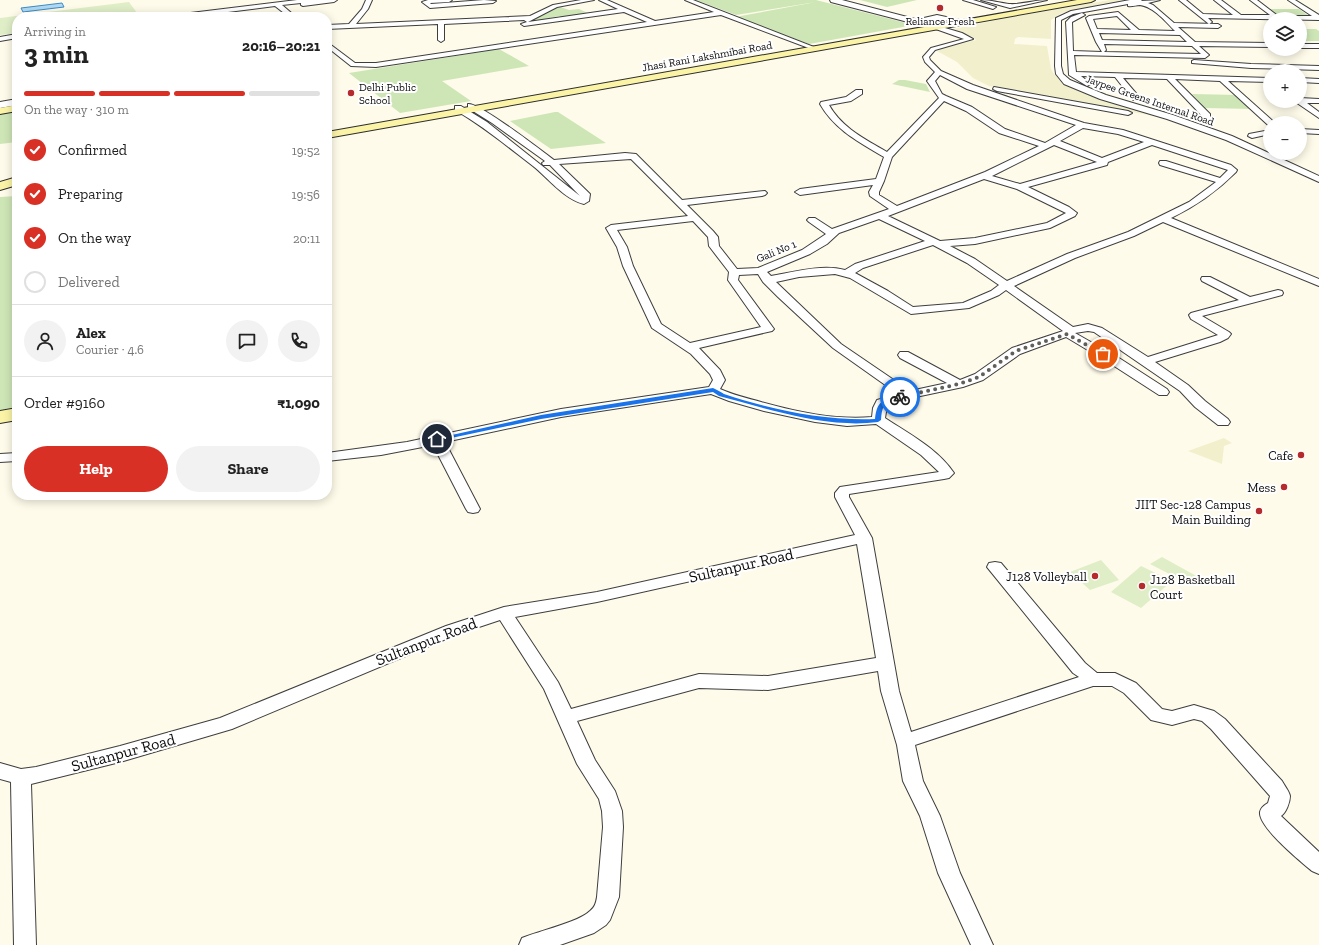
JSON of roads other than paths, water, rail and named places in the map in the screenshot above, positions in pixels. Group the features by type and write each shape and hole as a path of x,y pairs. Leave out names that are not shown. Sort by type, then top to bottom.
{"main road":[{"name":"Jhasi Rani Lakshmibai Road","path":"935,25 1067,0"},
{"name":"Jhasi Rani Lakshmibai Road","path":"332,134 935,25 1091,0"},
{"path":"0,111 12,109"},
{"name":"Jhasi Rani Lakshmibai Road","path":"332,130 467,109"},
{"path":"0,187 12,183"},
{"path":"0,187 12,186"},
{"path":"0,194 12,193"},
{"path":"0,417 12,415"}],"street":[{"path":"234,12 311,0"},
{"path":"221,12 334,0"},
{"path":"351,26 365,9 370,0"},
{"path":"449,0 425,2 430,6 493,0 498,7"},
{"path":"332,27 529,18 555,6 591,0"},
{"path":"602,0 655,23"},
{"path":"688,0 812,48"},
{"path":"834,0 935,25"},
{"path":"764,275 835,271 854,276 884,293 911,311 964,306 1006,285 1071,256 1131,234 1192,204 1222,181 1233,170 1120,132 1082,125 998,97 960,82 939,72 927,61 926,56 929,52 941,46 970,39 935,25 844,0"},
{"path":"966,0 996,7 1003,7 976,0"},
{"path":"984,0 1010,6 1044,0"},
{"name":"Jaypee Greens Internal Road","path":"1157,0 1071,13 1058,19 1058,66 1060,74 1067,82 1103,97 1229,138 1319,179"},
{"path":"1182,0 1214,26"},
{"path":"1217,0 1240,17"},
{"path":"1253,0 1270,12"},
{"path":"1291,0 1319,18"},
{"path":"1070,53 1164,56 1206,55 1151,6 1139,2"},
{"name":"Jaypee Greens Internal Road","path":"1139,2 1073,18 1069,22 1070,53 1073,74 1096,90 1197,120 1263,146"},
{"path":"278,6 286,12"},
{"path":"332,48 349,62 358,66 365,66 625,10"},
{"path":"1308,11 1319,11"},
{"path":"502,13 507,19"},
{"path":"525,32 549,39 720,13"},
{"path":"1105,54 1089,18 1116,13 1120,15 1137,32"},
{"path":"1202,16 1263,18"},
{"path":"918,20 937,17 957,20"},
{"path":"525,32 529,18"},
{"path":"1307,18 1319,18"},
{"path":"441,22 441,40"},
{"path":"1172,25 1222,26"},
{"path":"1094,31 1191,35"},
{"path":"525,32 549,39"},
{"path":"0,39 12,37"},
{"path":"0,42 12,41"},
{"path":"1099,42 1263,46"},
{"path":"1307,45 1319,46"},
{"path":"1164,56 1195,62 1319,68"},
{"path":"939,72 931,81 939,95 944,99 969,110 1002,131 1050,144 1103,161"},
{"path":"1060,74 1263,80"},
{"path":"1118,76 1136,98"},
{"path":"1169,77 1207,116"},
{"path":"1221,78 1263,116"},
{"path":"1307,80 1319,81"},
{"path":"982,87 1185,123"},
{"path":"859,92 848,99 824,104 833,119 843,128 888,156"},
{"path":"896,210 875,196 874,192 884,173 888,156 944,99"},
{"path":"1307,100 1319,101"},
{"path":"0,105 12,103"},
{"path":"1307,106 1319,116"},
{"path":"467,109 552,162 585,194 584,201 572,196 537,164 484,124 467,109"},
{"name":"Gali No 1","path":"734,272 764,275 823,242 832,234 859,222 896,210 984,176 1050,144 1082,125"},
{"path":"1307,131 1319,132"},
{"path":"1252,136 1263,134"},
{"path":"1020,187 1103,164 1103,161 1152,142"},
{"path":"537,164 633,156 713,237 714,246 734,272 732,280 768,329 688,347"},
{"path":"1294,160 1319,172"},
{"path":"1163,163 1222,181"},
{"path":"846,274 859,266 937,243 975,241 1050,225 1072,214 1066,209 1020,187 984,176"},
{"path":"800,192 880,181"},
{"path":"680,203 762,193"},
{"path":"879,215 971,261 1006,285 1068,332 1163,392"},
{"path":"695,218 611,228 622,247 628,266 656,326 695,351 718,376 719,380 713,390"},
{"path":"1162,218 1319,283"},
{"path":"812,220 832,234"},
{"path":"764,275 836,346 908,395"},
{"path":"1206,279 1249,301"},
{"path":"1146,361 1193,348 1224,336 1225,334 1195,317 1195,315 1278,293"},
{"path":"878,420 879,408 882,403 908,395 959,384 979,377 1016,351 1068,332 1084,328 1093,329 1146,361 1191,393 1200,404 1223,422"},
{"path":"904,355 959,384"},
{"path":"332,456 362,453 437,439 541,417 713,390 721,394 770,408 821,418 849,422 878,420 908,438 941,465 947,473 944,475 845,490 842,493 842,497 864,538 890,691 905,741 913,780 930,816 949,873 982,945"},
{"path":"437,439 474,509"},
{"path":"0,458 12,457"},
{"name":"Sultanpur Road","path":"0,772 21,777 120,754 225,724 452,630 504,613 597,598 864,538"},
{"path":"995,567 1079,668 1093,679"},
{"path":"504,613 539,665 566,717 587,764 608,797 612,812 613,827 607,905 603,913 596,920 586,926 530,945"},
{"path":"566,717 699,681 768,683 885,663"},
{"path":"905,741 1093,679 1115,680 1130,688 1157,715 1172,718 1194,712 1201,713 1218,724 1275,787 1280,795 1277,808 1270,812 1271,818 1276,826 1319,865"},
{"path":"21,777 25,945"}],"water":[{"path":"62,3 64,7 23,12 21,8"}],"place":[{"name":"Reliance Fresh","path":"940,8"},
{"name":"Delhi Public School","path":"351,93"},
{"name":"Cafe","path":"1301,455"},
{"name":"Mess","path":"1284,487"},
{"name":"JIIT Sec-128 Campus Main Building","path":"1259,511"},
{"name":"J128 Volleyball","path":"1095,576"},
{"name":"J128 Basketball Court","path":"1142,586"}]}
